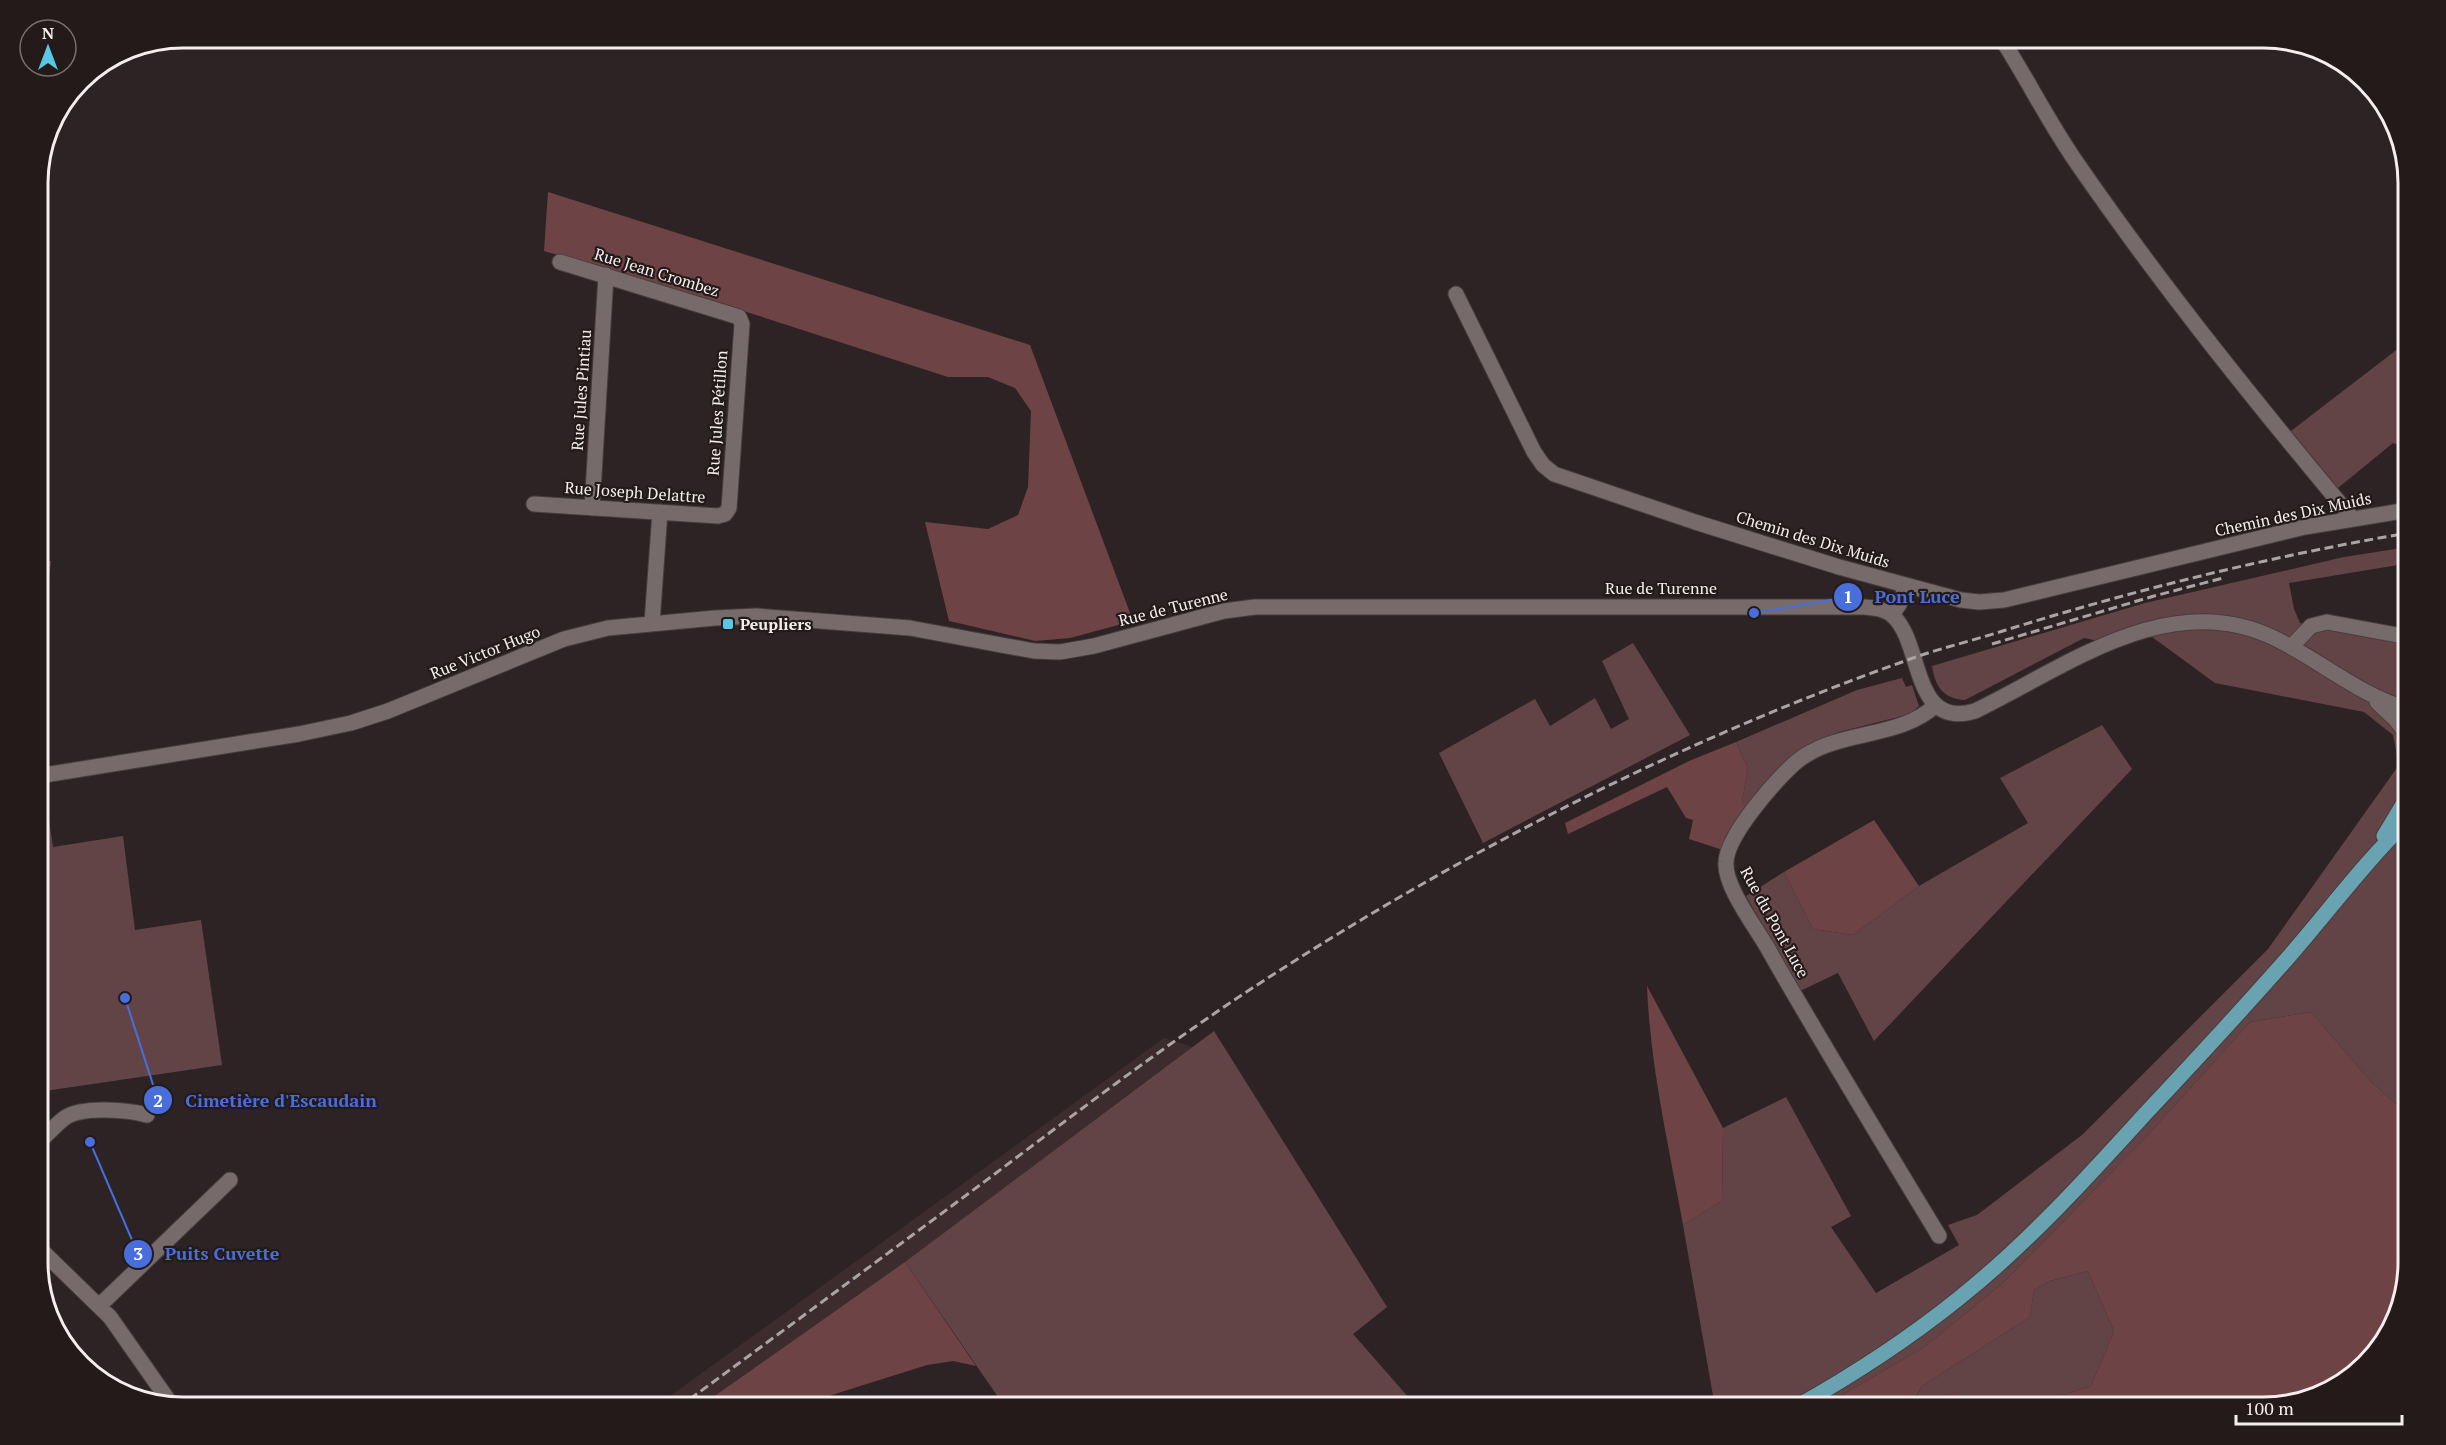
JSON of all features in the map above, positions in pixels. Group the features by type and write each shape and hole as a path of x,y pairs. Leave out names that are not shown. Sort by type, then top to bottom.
{"main road":[{"path":"2374,854 2398,813"},
{"path":"1813,1397 1871,1363 1933,1318 2040,1227 2286,961 2374,854 2398,830"}],"street":[{"path":"2007,48 2078,166 2178,304 2353,519"},
{"name":"Rue Jean Crombez","path":"560,262 736,314 741,320"},
{"name":"Rue Jules Pintiau","path":"591,508 606,275"},
{"name":"Chemin des Dix Muids","path":"1455,294 1534,452 1542,465 1554,474 1839,567 1961,600 1996,602 2292,530 2398,512"},
{"name":"Rue Jules Pétillon","path":"729,508 741,320"},
{"name":"Rue Joseph Delattre","path":"534,504 718,516 725,514 729,508"},
{"path":"652,623 660,512"},
{"path":"1906,586 1900,603 1892,615 1903,629 1926,690 1936,705 1953,713 1975,711 2102,646 2173,623 2200,620 2230,623 2258,631 2291,647 2365,692 2398,705"},
{"name":"Rue de Turenne","path":"952,634 1034,651 1068,651 1224,611 1278,606 1848,606 1873,608 1892,615"},
{"name":"Rue Victor Hugo","path":"48,774 307,733 351,723 388,711 564,639 597,630 652,623 756,616 885,625 952,634"},
{"path":"2291,647 2311,626 2327,622 2398,635"},
{"path":"2365,692 2398,723"},
{"name":"Rue du Pont Luce","path":"1936,705 1917,719 1831,742 1803,757 1788,770 1750,813 1729,847 1725,863 1730,882 1774,961 1939,1236"},
{"path":"48,1133 62,1120 76,1114 119,1110 147,1115"},
{"path":"99,1306 230,1180"},
{"path":"48,1257 99,1306 122,1333 165,1396"}],"shaded area":[{"path":"548,192 1030,345 1133,621 1070,638 1035,641 949,621 925,522 988,529 1018,515 1028,487 1031,411 1015,388 988,377 948,377 750,313 544,251"},
{"path":"2398,349 2398,445 2393,443 2338,488 2291,431"},
{"path":"2398,549 2398,565 2289,583 2294,609 2300,623 2398,642 2398,760 2393,735 2364,712 2215,683 2152,637 2144,622 2099,641 2084,638 1965,700 1946,694 1935,680 1932,666 2145,603 2344,557"},
{"path":"48,561 51,561 48,588"},
{"path":"1633,643 1690,735 1483,843 1439,753 1535,699 1550,726 1595,698 1611,729 1629,719 1602,661"},
{"path":"1902,678 1906,687 1912,685 1919,706 1910,714 1839,732 1807,749 1750,810 1742,803 1748,768 1736,742 1857,690"},
{"path":"2102,725 2132,769 1874,1041 1838,973 1800,991 1746,896 1784,872 1813,929 1853,935 1919,886 2028,823 2000,778"},
{"path":"1736,742 1748,768 1742,803 1750,810 1723,850 1689,839 1693,820 1686,818 1667,787 1568,834 1565,823 1689,761"},
{"path":"2398,766 2398,1105 2373,1084 2311,1012 2250,1022 2147,1136 2003,1283 1923,1348 1838,1397 1713,1397 1683,1225 1722,1201 1723,1128 1786,1097 1851,1216 1831,1227 1876,1293 1959,1245 1948,1225 1977,1215 2082,1135 2268,949"},
{"path":"48,814 53,847 123,836 135,930 201,920 222,1065 48,1091"},
{"path":"1874,820 1919,886 1853,935 1813,929 1784,872"},
{"path":"1647,986 1723,1128 1722,1201 1683,1225 1656,1076"},
{"path":"2311,1012 2373,1084 2398,1105 2397,1280 2388,1314 2380,1330 2370,1344 2345,1369 2315,1387 2281,1396 2056,1397 2091,1386 2114,1331 2088,1271 2050,1281 2034,1290 2030,1317 1922,1386 1916,1397 1838,1397 1923,1348 2003,1283 2147,1136 2250,1022"},
{"path":"1214,1031 1387,1307 1353,1334 1408,1397 998,1397 905,1262"},
{"path":"1164,1038 1196,1048 727,1397 669,1397"},
{"path":"905,1262 976,1366 953,1361 927,1365 825,1397 713,1397"},
{"path":"2088,1271 2114,1331 2091,1386 2056,1397 1959,1397 1959,1393 1941,1397 1916,1397 1922,1386 2030,1317 2034,1290 2050,1281"},
{"path":"1959,1393 1959,1397 1939,1397"}],"railway":[{"path":"693,1397 1130,1073 1207,1019 1285,967 1432,878 1585,797 1742,725 1821,692 1928,653 2105,601 2206,575 2306,552 2398,535"},
{"path":"1992,644 2223,578"}],"place":[{"name":"Pont Luce","path":"1754,613"},
{"name":"Peupliers","path":"728,624"},
{"name":"Cimetière d'Escaudain","path":"125,998"},
{"name":"Puits Cuvette","path":"90,1142"}]}
